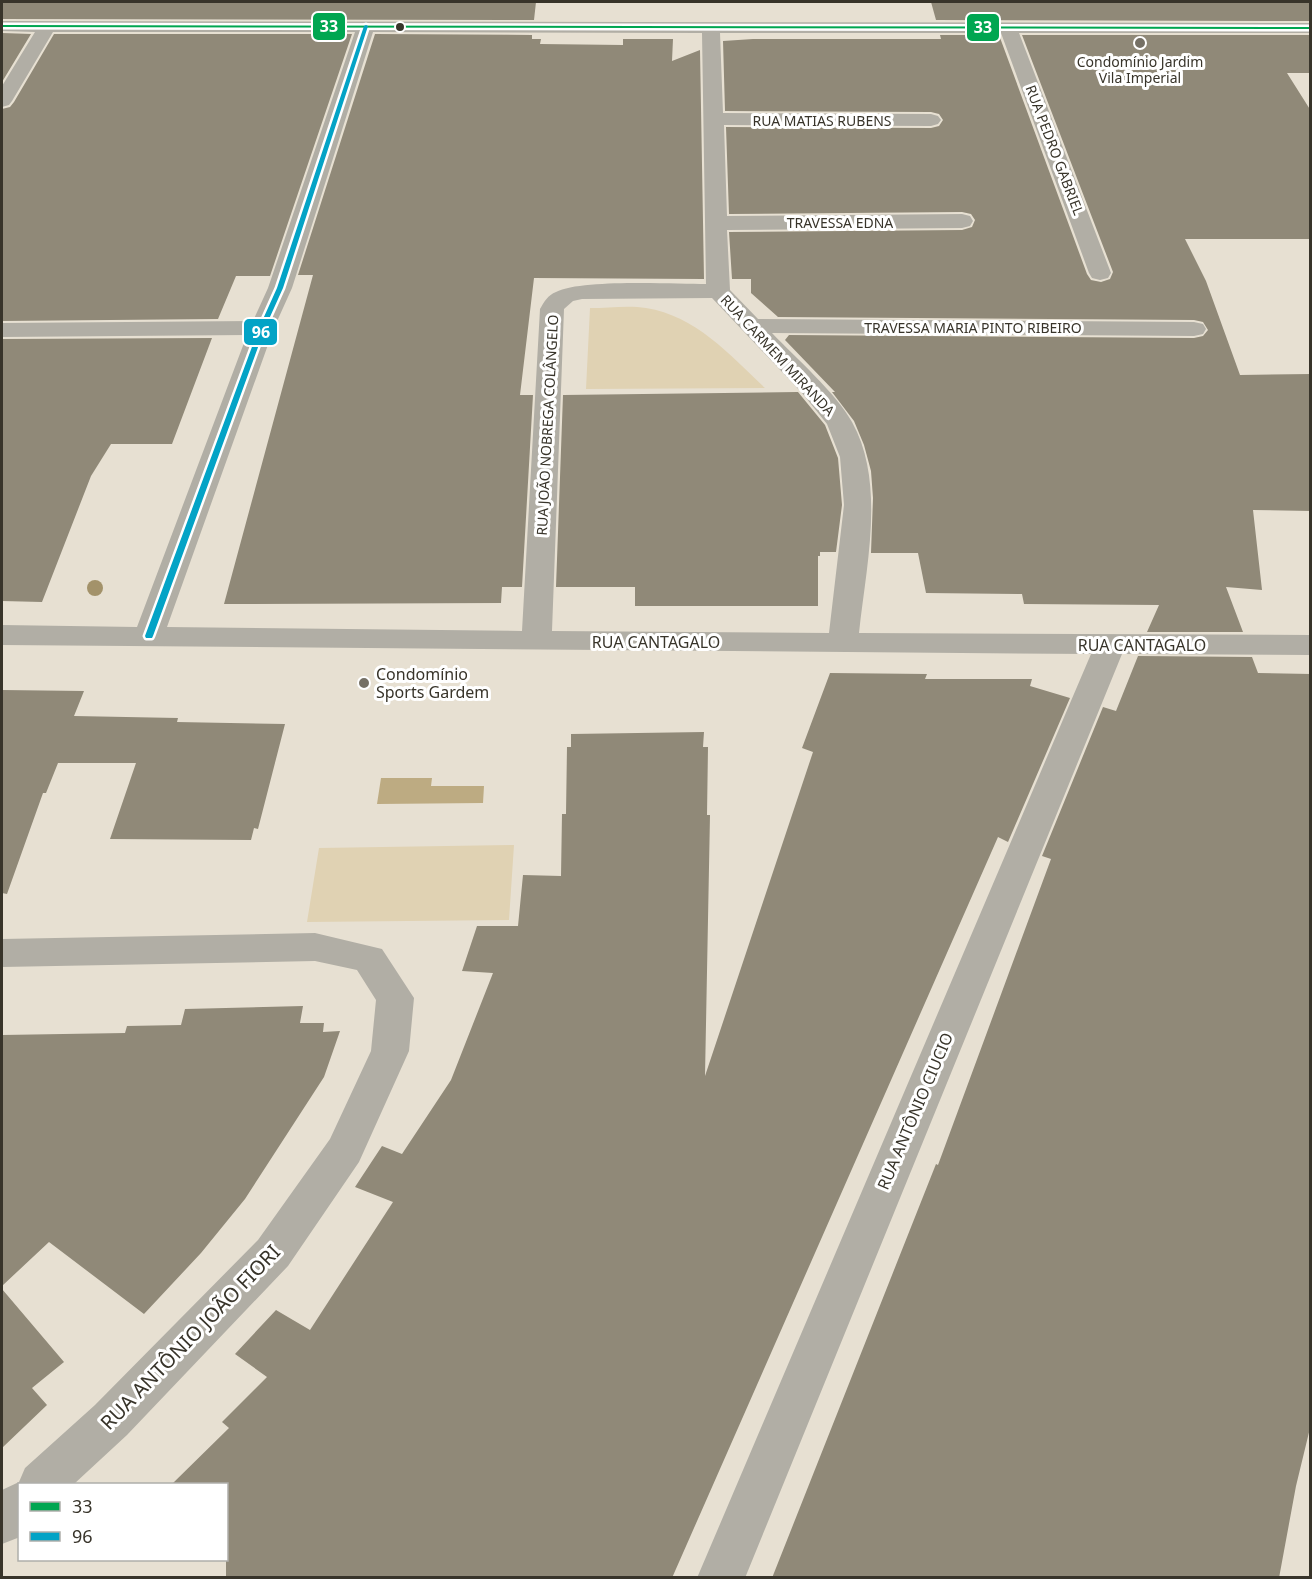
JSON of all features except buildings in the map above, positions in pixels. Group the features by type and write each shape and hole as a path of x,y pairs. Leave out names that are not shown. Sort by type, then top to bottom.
{"street":[{"path":"2,26 366,26 590,18 722,21 865,19 1008,27 1311,28"},
{"name":"RUA CARMEM MIRANDA","path":"722,21 714,120 718,291 753,326 839,422 853,457 858,505 843,643"},
{"path":"2,101 47,26"},
{"path":"149,636 262,328 280,288 366,26"},
{"name":"RUA PEDRO GABRIEL","path":"1008,27 1100,273"},
{"name":"RUA MATIAS RUBENS","path":"714,120 930,120"},
{"name":"TRAVESSA EDNA","path":"717,223 962,221"},
{"name":"RUA JOÃO NOBREGA COLÂNGELO","path":"537,641 552,309 556,300 567,294 582,292 718,291"},
{"name":"TRAVESSA MARIA PINTO RIBEIRO","path":"753,326 1194,329"},
{"path":"2,330 262,328"},
{"name":"RUA CANTAGALO","path":"2,635 537,641 1311,645"},
{"name":"RUA ANTÔNIO CIUCIO","path":"721,1578 1110,645"},
{"name":"RUA ANTÔNIO JOÃO FIORI","path":"2,953 315,947 369,959 395,998 390,1051 345,1150 273,1253 111,1420 43,1483"},
{"path":"2,1521 18,1506"}],"shaded area":[{"path":"639,307 664,312 681,319 725,350 765,388 586,389 590,308"},
{"path":"381,778 432,778 431,786 484,786 483,803 377,804"},
{"path":"514,845 509,920 307,922 319,848"}],"transit line":[{"name":"33","path":"2,26 1310,28"},
{"name":"96","path":"149,636 262,328 280,288 366,26"}],"place":[{"name":"Condomínio Jardim Vila Imperial","path":"1140,43"},
{"name":"Condomínio Sports Gardem","path":"364,683"}]}
